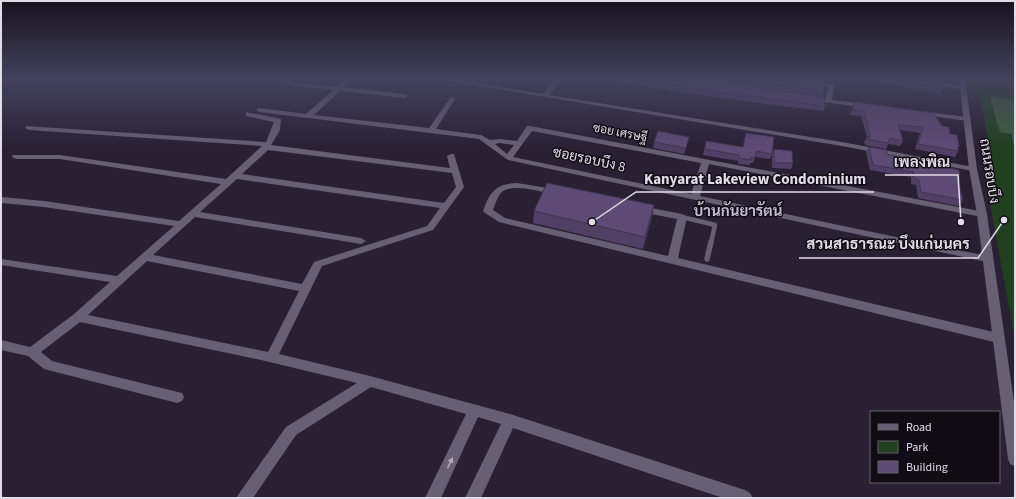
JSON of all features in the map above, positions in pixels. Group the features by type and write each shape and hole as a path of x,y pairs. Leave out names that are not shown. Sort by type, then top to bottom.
{"street":[{"path":"308,116 325,101"},
{"path":"431,131 450,101"},
{"path":"583,101 842,144 973,170"},
{"path":"830,101 874,107"},
{"name":"ถนนรอบบึง","path":"965,101 973,170 982,214 1015,459"},
{"name":"ซอยรอบบึง 8","path":"259,110 481,137 508,158 695,196 987,259"},
{"path":"912,112 967,118"},
{"path":"32,352 78,317 267,146 277,131 278,121 249,114"},
{"path":"29,128 267,146 456,172"},
{"name":"ซอย เศรษฐี","path":"518,143 530,128 982,214"},
{"path":"488,143 500,141 518,143 508,158"},
{"path":"271,357 318,264 430,228 460,187 451,156"},
{"path":"16,158 60,157 446,206"},
{"path":"695,196 706,161"},
{"path":"568,193 510,186 498,190 488,211 492,215 502,220 998,338"},
{"path":"1,200 44,204 182,224"},
{"path":"634,207 682,217 672,261"},
{"path":"193,214 361,241"},
{"path":"144,257 306,289"},
{"path":"1,262 119,280"},
{"path":"78,317 271,357 370,381 510,420 745,498"},
{"path":"1,345 32,352 48,365 177,397"},
{"path":"244,498 292,431 370,381"},
{"path":"433,498 475,410"},
{"path":"473,498 510,420"}],"lane":[{"path":"682,217 715,224 707,259"}],"green space":[{"path":"981,101 1000,101 1015,152 1015,340 985,176 995,175"}],"shaded area":[{"path":"991,101 1015,101 1015,152 1011,134 1000,132"}],"building":[{"path":"791,101 824,101 825,106"},
{"path":"855,102 933,113 942,126 949,127 950,134 957,135 959,146 958,151 918,144 923,127 898,125 903,141 890,138 888,143 868,139 867,137 871,137 864,111 852,109"},
{"path":"658,131 689,137 686,148 654,142"},
{"path":"746,133 774,137 772,154 756,151 755,158 751,157 751,160 739,158 739,155 705,149 706,141 743,147"},
{"path":"869,147 887,150 886,154 959,170 960,189 963,200 921,192 919,180 914,178 914,172 873,165"},
{"path":"774,149 792,151 793,163 774,163"},
{"path":"547,183 654,205 645,237 534,211"}],"place":[{"name":"สวนสาธารณะ บึงแก่นนคร","path":"1004,220"},
{"name":"Kanyarat Lakeview Condominium","path":"592,222"},
{"name":"เพลงพิณ","path":"961,222"}],"district":[{"name":"บ้านกันยารัตน์","path":"738,211"}]}
